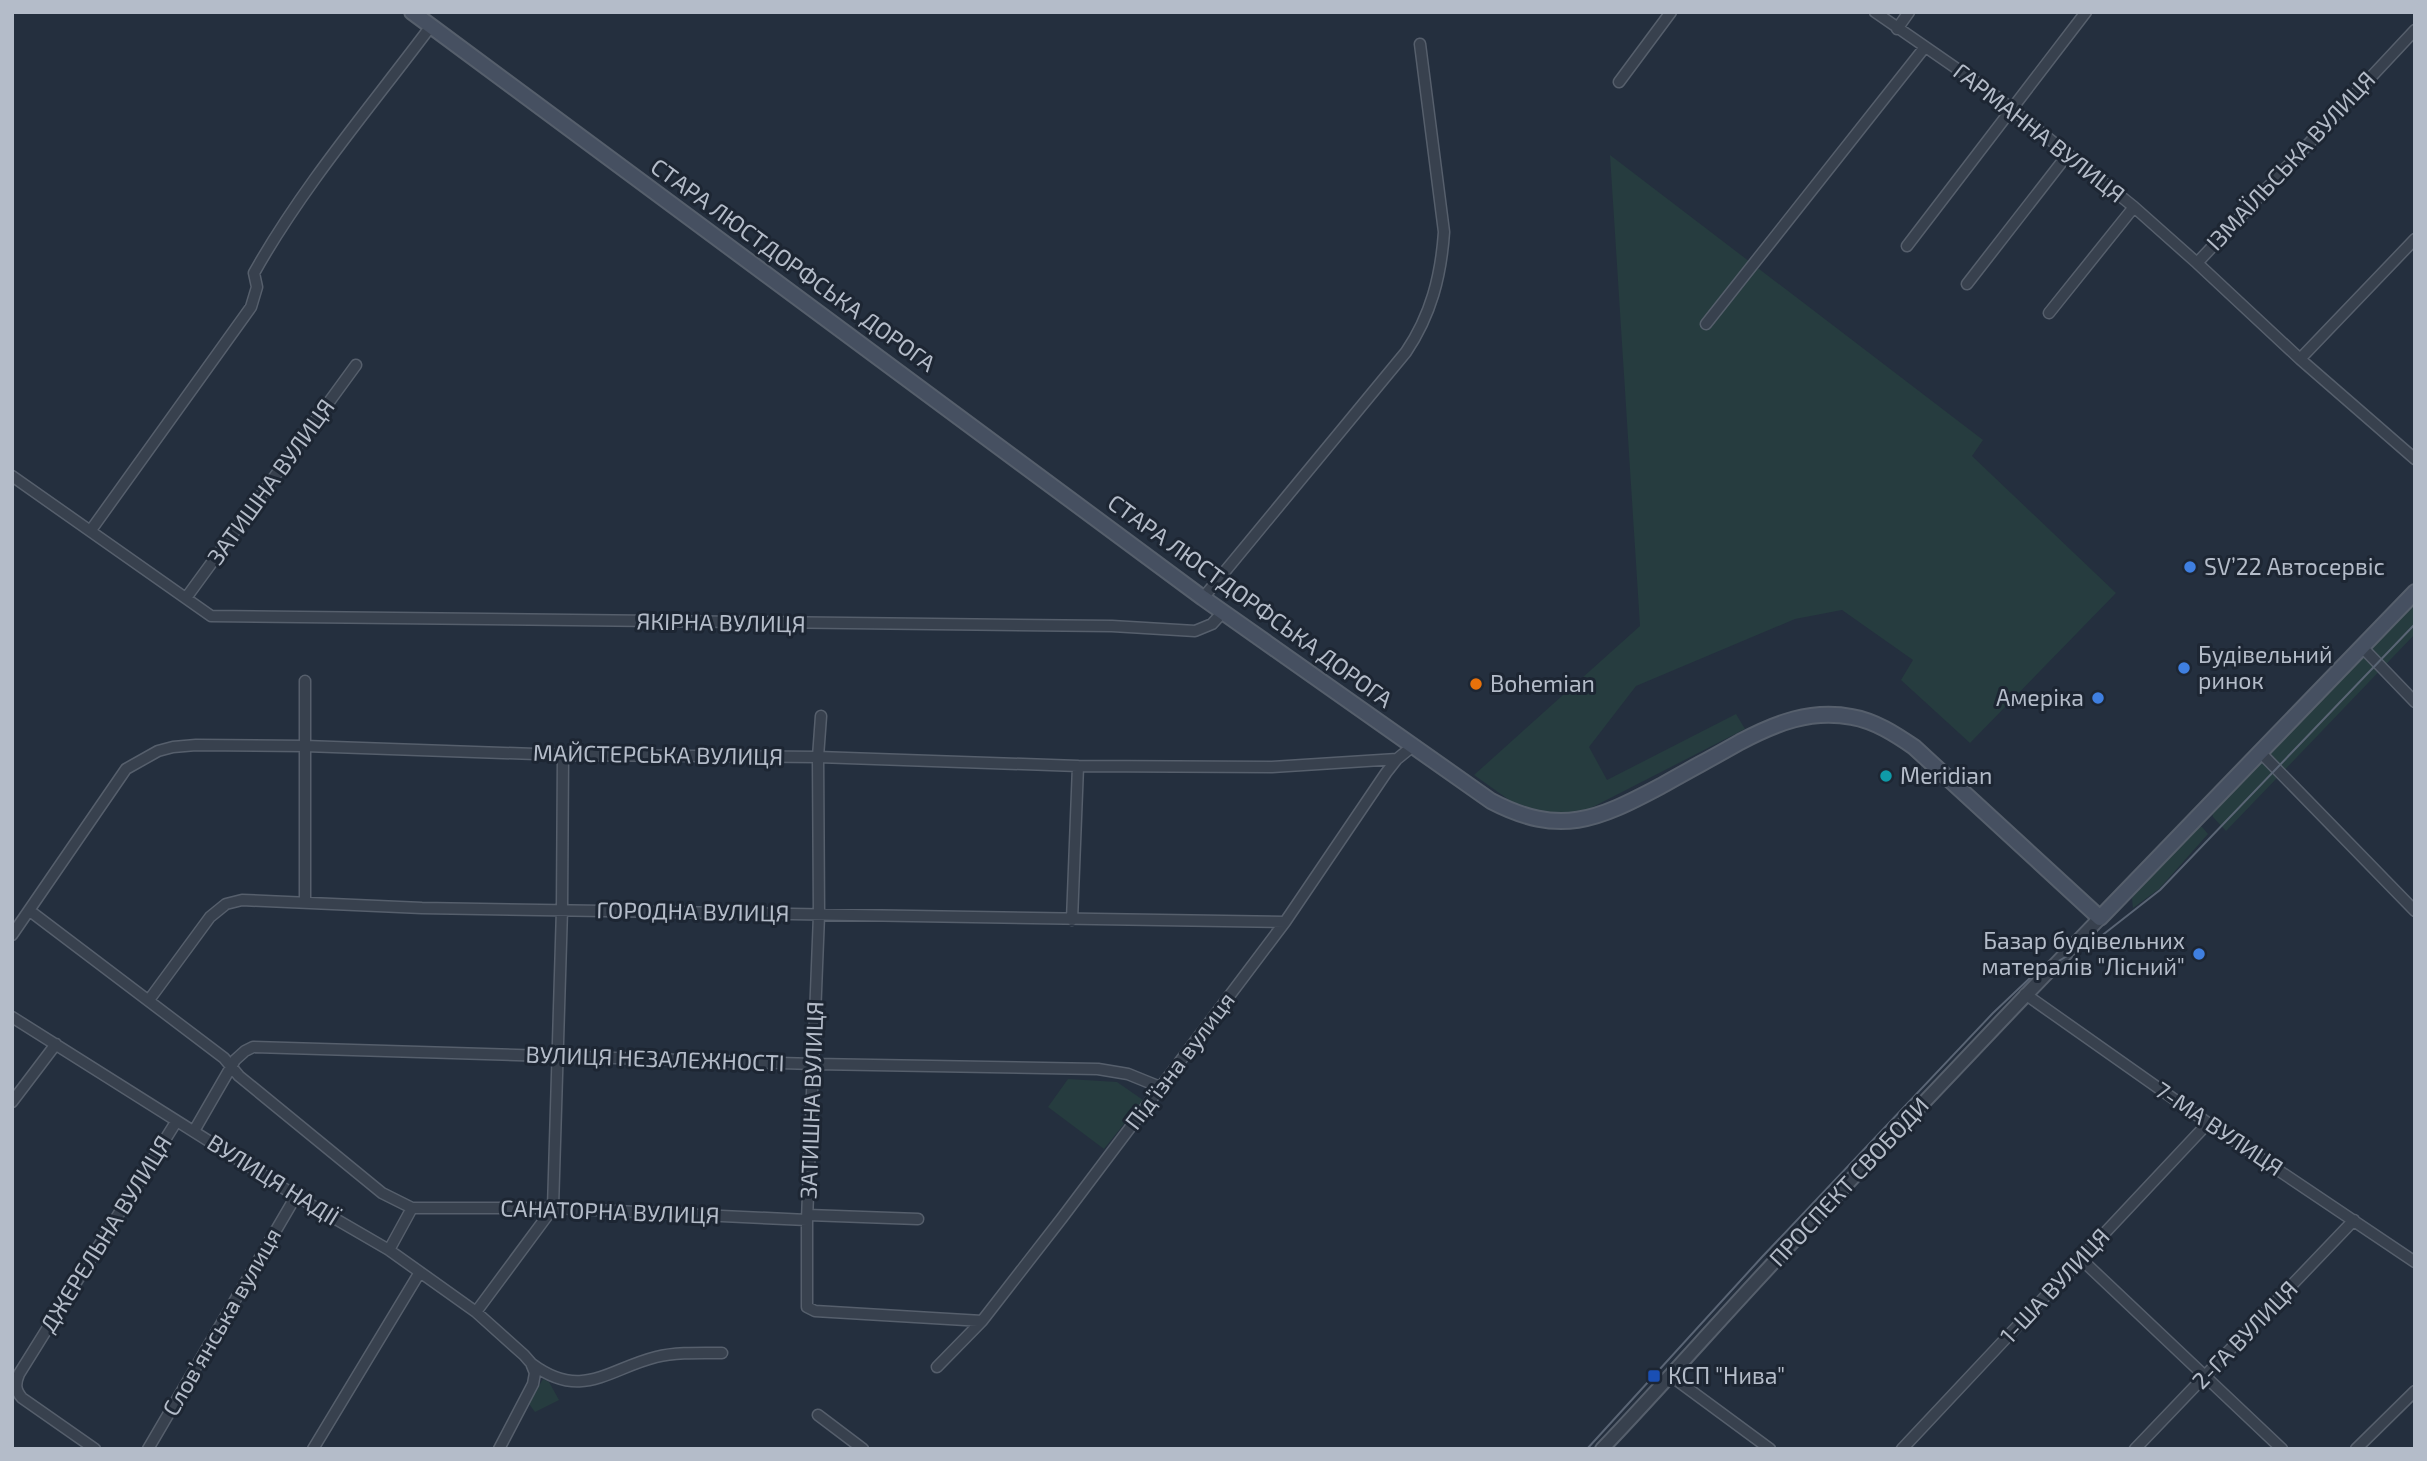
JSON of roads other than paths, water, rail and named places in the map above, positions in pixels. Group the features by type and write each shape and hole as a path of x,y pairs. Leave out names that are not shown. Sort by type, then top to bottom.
{"main road":[{"name":"СТАРА ЛЮСТДОРФСЬКА ДОРОГА","path":"412,12 1203,598 1505,809 1535,819 1576,821 1609,812 1777,724 1816,714 1854,717 1893,733 1914,747 2099,918"},
{"path":"2099,918 2415,592"}],"street":[{"path":"1619,82 1671,12"},
{"name":"ГАРМАННА ВУЛИЦЯ","path":"1875,12 2068,154 2134,207 2197,263"},
{"path":"1897,29 1909,12"},
{"path":"1907,246 2086,12"},
{"path":"91,530 251,307 257,287 254,273 276,235 431,26"},
{"name":"ІЗМАЇЛЬСЬКА ВУЛИЦЯ","path":"2413,453 2300,359 2197,263 2415,30"},
{"path":"1203,598 1406,352 1430,310 1442,256 1444,232 1420,44"},
{"path":"1706,324 1925,47"},
{"path":"1967,284 2068,154"},
{"path":"2049,313 2134,207"},
{"path":"2300,359 2415,239"},
{"name":"ЗАТИШНА ВУЛИЦЯ","path":"186,598 356,365"},
{"path":"12,476 186,598"},
{"name":"ЯКІРНА ВУЛИЦЯ","path":"186,598 211,616 1112,626 1195,631 1212,624 1223,612"},
{"path":"2362,647 2415,702"},
{"path":"304,903 305,681"},
{"name":"ЗАТИШНА ВУЛИЦЯ","path":"821,716 818,757 819,915 815,1064 807,1218 808,1309 982,1321"},
{"name":"МАЙСТЕРСЬКА ВУЛИЦЯ","path":"12,935 126,769 158,751 173,747 305,746 563,755 818,757 1078,766 1272,767 1397,759"},
{"name":"Підʼїзна вулиця","path":"937,1367 982,1321 1285,922 1397,759 1413,746"},
{"path":"2260,752 2415,911"},
{"path":"476,1312 553,1208 562,909 563,755"},
{"path":"1072,920 1078,766"},
{"name":"ГОРОДНА ВУЛИЦЯ","path":"149,1000 218,909 243,900 422,908 1285,922"},
{"path":"30,911 232,1066 239,1076 382,1193 412,1208 389,1250"},
{"name":"ПРОСПЕКТ СВОБОДИ","path":"1602,1449 1772,1264 2099,918"},
{"name":"7-МА ВУЛИЦЯ","path":"2025,995 2208,1124 2415,1262"},
{"name":"ВУЛИЦЯ НАДІЇ","path":"12,1017 176,1122 389,1250 476,1312 531,1363"},
{"path":"12,1102 56,1044"},
{"name":"ВУЛИЦЯ НЕЗАЛЕЖНОСТІ","path":"194,1131 232,1066 245,1051 261,1047 815,1064 1098,1069 1128,1074 1160,1087"},
{"name":"ДЖЕРЕЛЬНА ВУЛИЦЯ","path":"95,1449 22,1398 17,1392 16,1383 19,1374 176,1122"},
{"name":"1-ША ВУЛИЦЯ","path":"1902,1449 2208,1124"},
{"name":"Словʼянська вулиця","path":"148,1449 296,1196"},
{"name":"САНАТОРНА ВУЛИЦЯ","path":"412,1208 553,1208 807,1218 918,1219"},
{"name":"2-ГА ВУЛИЦЯ","path":"2135,1449 2354,1220"},
{"path":"2081,1259 2282,1449"},
{"path":"313,1449 420,1272"},
{"path":"531,1363 553,1377 586,1381 612,1375 653,1358 722,1353"},
{"path":"499,1449 533,1384 535,1373 531,1363"},
{"path":"1671,1376 1770,1449"},
{"path":"2357,1449 2415,1391"},
{"path":"818,1415 863,1449"}],"tram line":[{"path":"1587,1449 1762,1257 1993,1013 2031,977 2100,937 2160,890 2415,624"}],"place":[{"name":"SV’22 Автосервіс","path":"2190,567"},
{"name":"Будівельний ринок","path":"2184,668"},
{"name":"Bohemian","path":"1476,684"},
{"name":"Амеріка","path":"2098,698"},
{"name":"Meridian","path":"1886,776"},
{"name":"Базар будівельних матералів \"Лісний\"","path":"2199,954"},
{"name":"КСП \"Нива\"","path":"1654,1376"}]}
